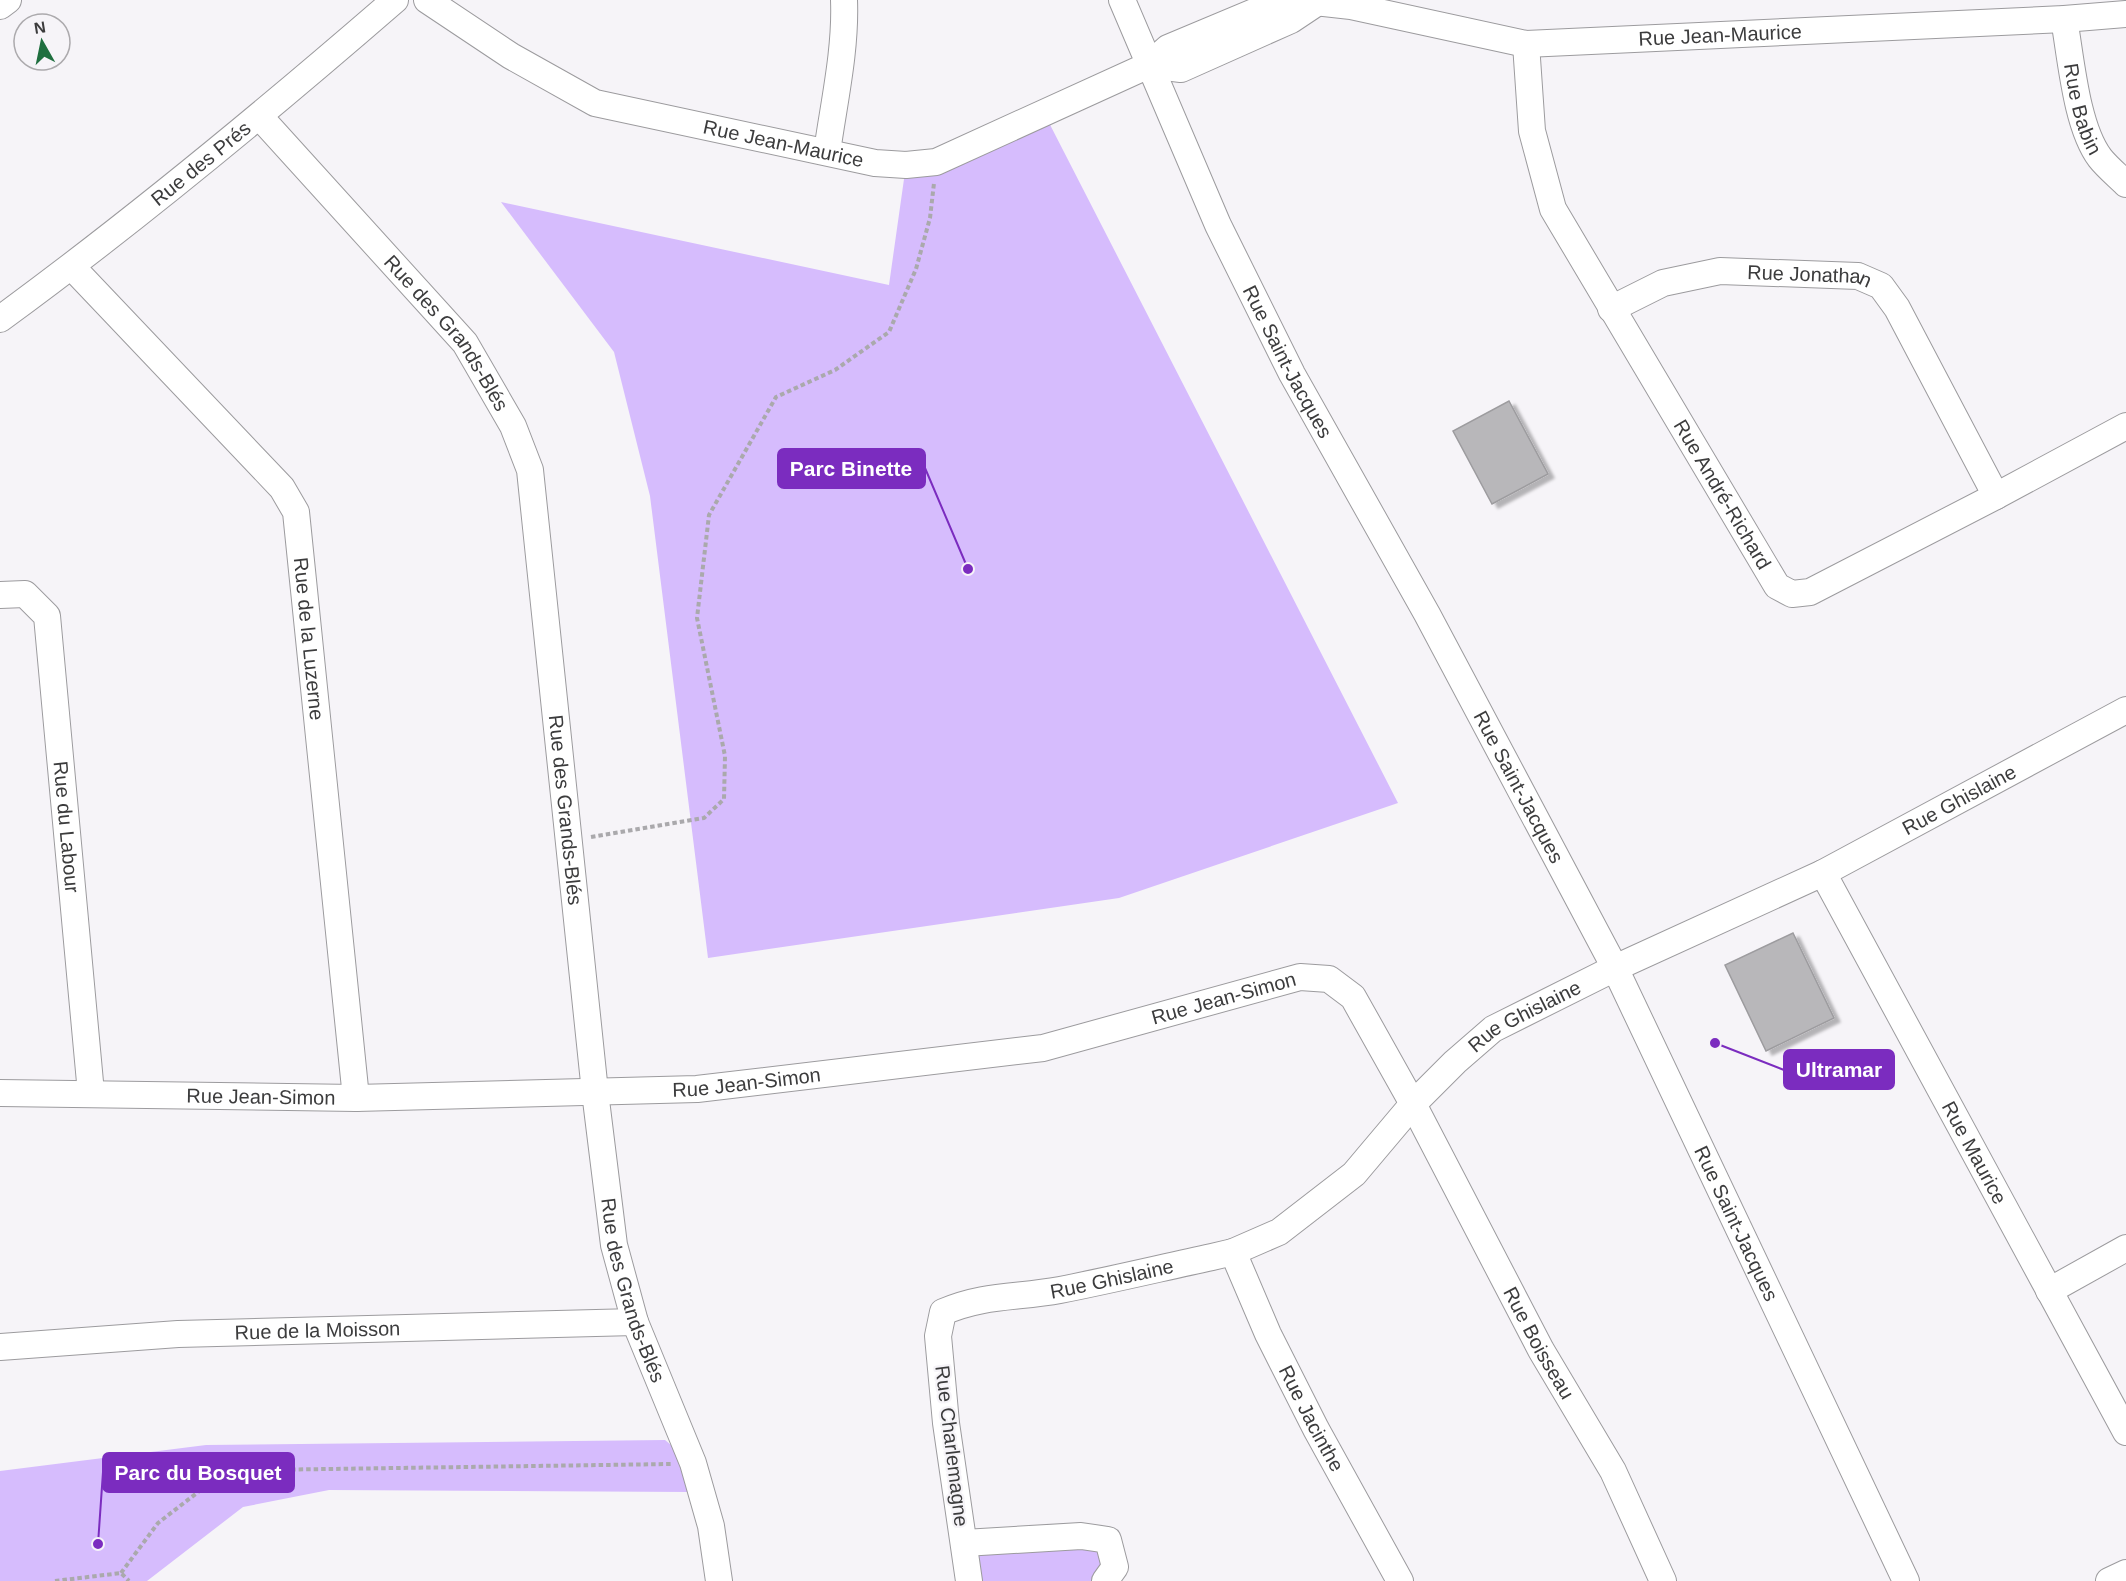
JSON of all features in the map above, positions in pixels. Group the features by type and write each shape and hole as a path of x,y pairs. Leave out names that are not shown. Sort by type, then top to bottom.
{"street":[{"path":"0,6 8,0"},
{"name":"Rue des Prés","path":"0,319 72,267 260,117 395,0"},
{"name":"Rue Jean-Maurice","path":"427,0 511,56 595,103 875,163 906,165 936,162 1149,65 1181,69 1291,20 1318,2 1351,6 1526,44 2064,19 2126,14"},
{"path":"827,152 841,56 844,0"},
{"name":"Rue Saint-Jacques","path":"1122,0 1218,225 1292,374 1427,614 1615,968 1906,1581"},
{"name":"Rue Babin","path":"2064,19 2080,110 2088,134 2099,157 2126,184"},
{"name":"Rue André-Richard","path":"1526,44 1532,131 1553,209 1778,586 1792,594 1810,592 2126,426"},
{"name":"Rue des Grands-Blés","path":"260,117 465,342 513,426 530,470 595,1092 614,1245 635,1322 693,1463 711,1526 719,1581"},
{"name":"Rue de la Luzerne","path":"72,267 282,488 296,512 356,1098"},
{"name":"Rue Jonathan","path":"1611,309 1663,283 1720,271 1858,276 1881,286 1897,308 1996,496"},
{"name":"Rue du Labour","path":"0,595 25,594 46,616 91,1093"},
{"name":"Rue Ghislaine","path":"943,1312 962,1304 999,1296 1057,1290 1233,1252 1279,1232 1354,1174 1413,1104 1455,1062 1493,1029 1615,968 1823,873 2126,710"},
{"name":"Rue Maurice","path":"1823,873 2126,1432"},
{"name":"Rue Jean-Simon","path":"0,1093 356,1098 697,1089 1043,1048 1300,977 1329,979 1353,997 1413,1104"},
{"name":"Rue Boisseau","path":"1413,1104 1541,1350 1613,1471 1663,1581"},
{"path":"2049,1291 2126,1248"},
{"name":"Rue Jacinthe","path":"1233,1252 1268,1334 1316,1429 1400,1581"},
{"name":"Rue Charlemagne","path":"943,1312 938,1336 946,1424 969,1581"},
{"name":"Rue de la Moisson","path":"0,1347 178,1334 635,1322"},
{"path":"964,1543 1081,1536 1108,1540 1115,1567 1105,1581"},
{"path":"2109,1581 2126,1573"}],"path":[{"path":"570,840 704,818 724,799 725,756 698,618 709,515 776,397 835,370 889,332 919,259 930,218 936,162"},
{"path":"55,1581 121,1573 158,1523 201,1489 260,1470 693,1463"},
{"path":"121,1573 129,1581"}],"shaded area":[{"path":"1044,113 1398,803 1119,898 708,958 650,496 614,352 501,202 889,285 906,165"},
{"path":"665,1440 693,1463 688,1492 329,1490 243,1507 147,1581 0,1581 0,1471 206,1445"},
{"path":"1108,1540 1105,1581 969,1581 964,1543"}],"building":[{"path":"1509,401 1548,474 1492,504 1453,431"},
{"path":"1793,933 1834,1018 1766,1051 1725,965"}],"place":[{"name":"Parc Binette","path":"968,569"},
{"name":"Ultramar","path":"1715,1043"},
{"name":"Parc du Bosquet","path":"98,1544"}]}
